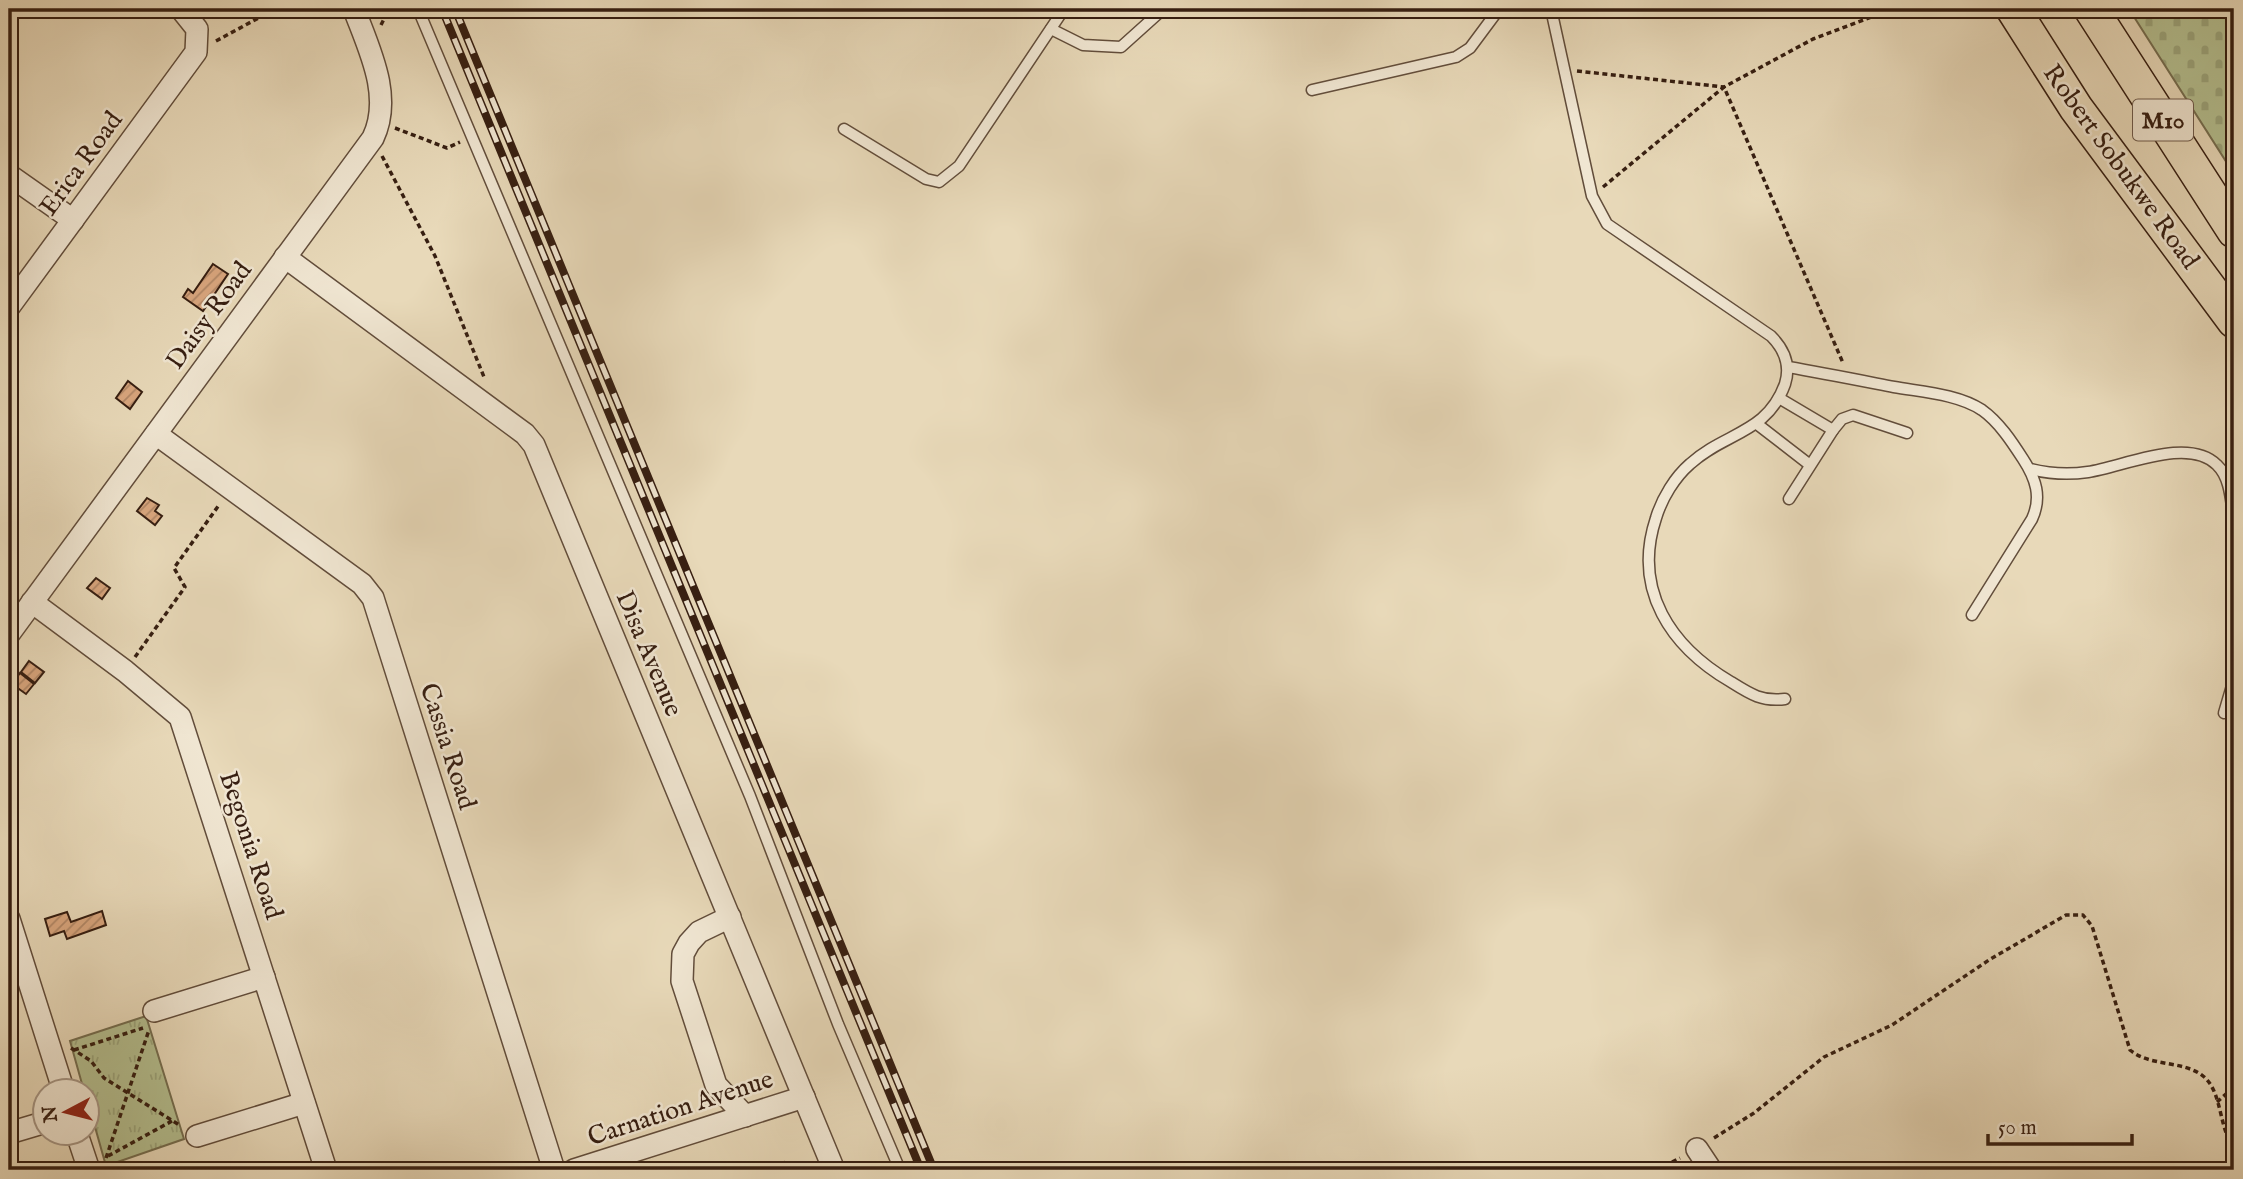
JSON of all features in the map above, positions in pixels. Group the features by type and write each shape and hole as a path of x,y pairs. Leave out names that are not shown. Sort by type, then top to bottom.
{"main road":[{"path":"2007,9 2036,47"},
{"name":"Robert Sobukwe Road","path":"2014,9 2036,47 2115,162 2234,321"},
{"name":"Robert Sobukwe Road","path":"2091,9 2234,231"}],"street":[{"path":"181,9 197,29 196,52"},
{"path":"354,9 381,95 377,130"},
{"name":"Erica Road","path":"9,307 196,52"},
{"name":"Daisy Road","path":"9,634 377,130"},
{"path":"9,175 73,220"},
{"name":"Disa Avenue","path":"285,257 524,434 534,445 834,1170"},
{"name":"Cassia Road","path":"156,434 362,584 373,598 554,1170"},
{"name":"Begonia Road","path":"32,602 125,671 180,717 326,1170"},
{"path":"730,917 699,932 689,943 681,969 681,981 712,1078 745,1116"},
{"path":"9,919 60,1078"},
{"path":"151,1019 264,977"},
{"name":"Carnation Avenue","path":"574,1170 804,1097"},
{"path":"197,1136 304,1103"},
{"path":"9,1133 32,1126"},
{"path":"86,1148 94,1164"},
{"path":"1697,1149 1712,1170"}],"lane":[{"path":"418,9 744,783 838,1024 900,1170"},
{"path":"844,129 926,179 939,182 959,166 979,139 1064,9"},
{"path":"1311,90 1456,57 1470,48 1499,9"},
{"path":"1551,9 1592,196 1607,225 1770,336 1783,349 1788,367 1779,398 1770,413 1757,424 1707,451 1676,480 1656,518 1650,571 1653,591 1661,613 1686,650 1715,673 1763,700 1785,699"},
{"path":"1051,29 1083,45 1121,47 1161,11"},
{"path":"1788,367 1937,395 1974,405 1993,419 2030,469 2038,492 2036,510 1972,615"},
{"path":"1779,398 1833,430"},
{"path":"1789,499 1842,419 1853,415 1907,433"},
{"path":"1757,424 1810,465"},
{"path":"2030,469 2069,475 2171,454 2199,455 2211,460 2223,472 2234,521"},
{"path":"2224,713 2234,679"}],"path":[{"path":"196,52 275,9"},
{"path":"1592,196 1724,87 1813,39 1893,9"},
{"path":"1565,70 1724,87"},
{"path":"1724,87 1849,378"},
{"path":"377,130 447,148 471,136"},
{"path":"377,130 435,256 486,382"},
{"path":"125,671 185,587 174,568 202,526 232,490"},
{"path":"1657,1170 1697,1149 1754,1112 1824,1058 1892,1025 2000,953 2066,915 2074,914 2083,915 2092,926 2130,1050 2144,1058 2201,1074 2217,1101 2227,1136 2234,1147"},
{"path":"74,1050 151,1019 150,1033 130,1093 94,1164"},
{"path":"51,1053 69,1047 91,1061 104,1078 197,1136"},
{"path":"2217,1101 2234,1087"},
{"path":"94,1164 173,1120"}],"green space":[{"path":"2129,9 2234,9 2234,174"},
{"path":"146,1016 184,1139 106,1166 101,1148 102,1078 80,1078 70,1041"}],"building":[{"path":"213,264 228,274 203,311 183,297 188,289 193,293"},
{"path":"128,381 142,392 130,409 116,398"},
{"path":"147,498 159,505 155,511 162,516 155,525 137,511"},
{"path":"96,578 110,588 102,599 87,588"},
{"path":"29,661 44,672 35,683 21,672"},
{"path":"20,673 34,684 26,694 12,684"},
{"path":"102,911 106,925 67,939 64,931 50,936 45,919 67,912 71,922"},
{"path":"784,1162 787,1170 769,1170 768,1167"}],"railway":[{"path":"442,9 921,1170"},
{"path":"455,9 934,1170"}]}
